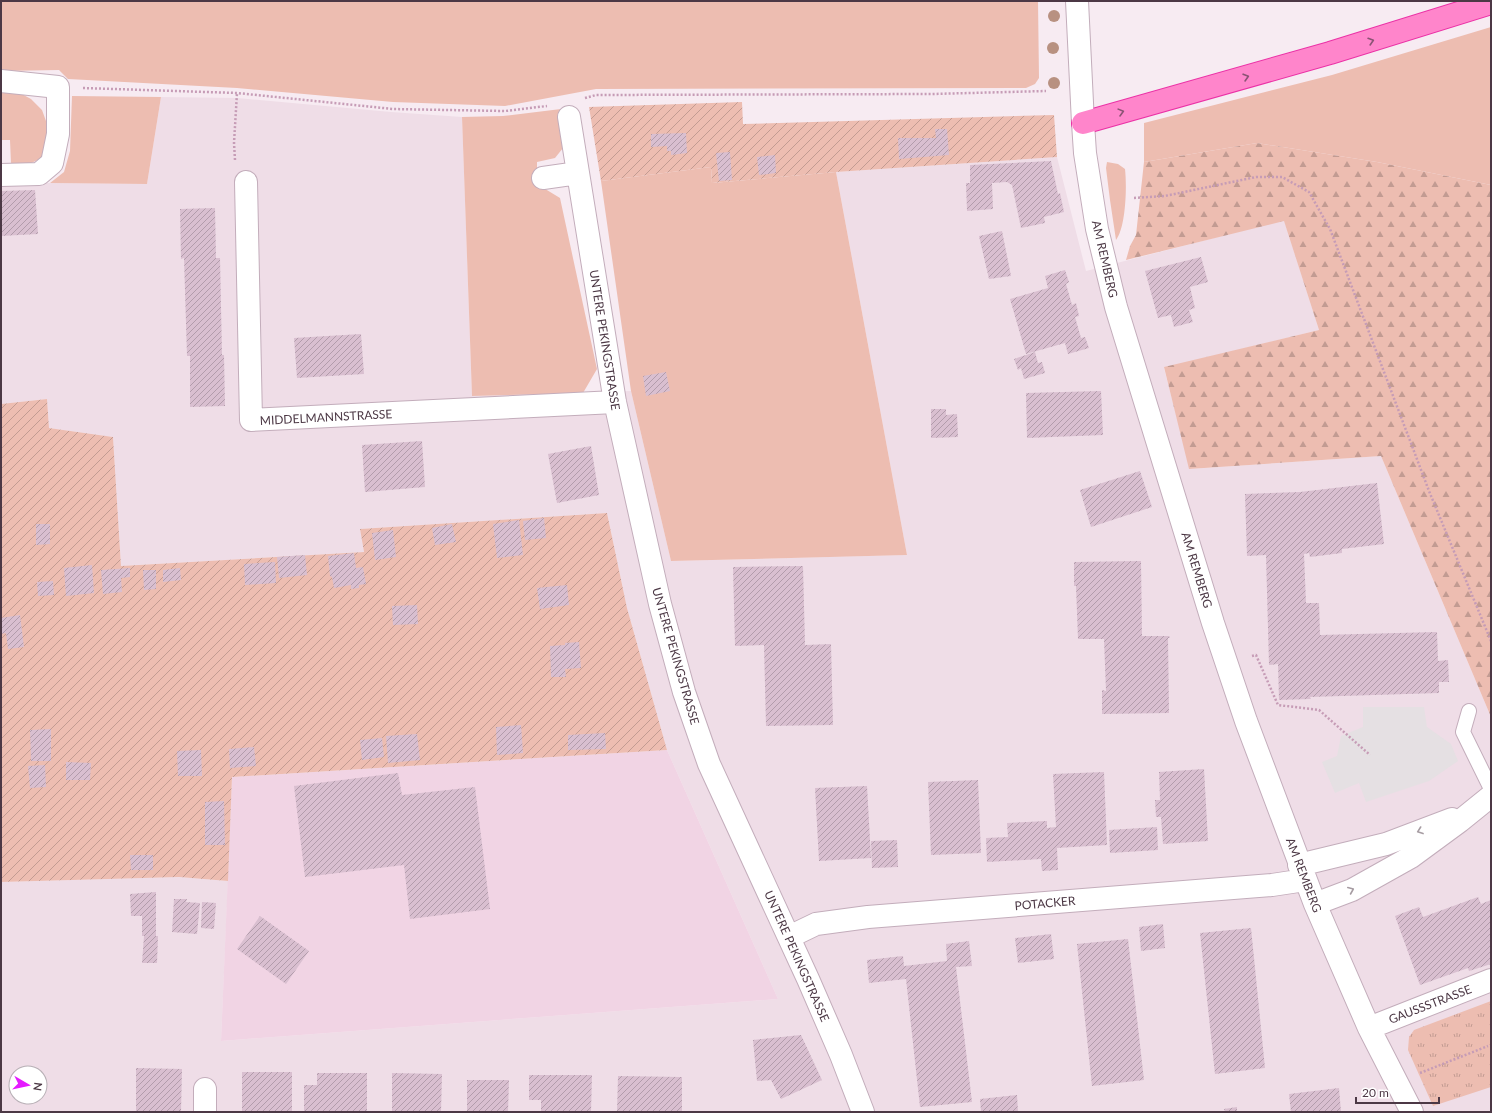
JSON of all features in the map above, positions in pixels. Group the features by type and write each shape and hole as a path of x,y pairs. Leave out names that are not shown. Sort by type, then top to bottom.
{"highway":[{"path":"1083,122 1330,53 1491,3"}],"street":[{"name":"AM REMBERG","path":"1077,1 1085,153 1097,229 1116,307 1213,623 1246,721 1302,873 1315,904 1369,1028 1412,1112"},
{"path":"1,81 58,87 58,134 52,164 39,174 1,176"},
{"name":"UNTERE PEKINGSTRASSE","path":"569,118 615,402 660,604 684,692 709,764 789,937 841,1055 863,1112"},
{"path":"543,178 578,173"},
{"name":"MIDDELMANNSTRASSE","path":"246,182 250,420 615,402"},
{"path":"1315,904 1352,890 1411,857 1460,822 1470,812 1491,796"},
{"name":"POTACKER","path":"789,937 816,924 868,917 1272,885 1470,812"},
{"name":"GAUSSSTRASSE","path":"1369,1028 1491,980"},
{"path":"205,1112 206,1089"}],"lane":[{"path":"1469,711 1463,732 1491,789"}],"path":[{"path":"237,93 234,144 236,173 246,182"},
{"path":"1134,198 1165,196 1256,176 1282,177 1309,192 1330,229 1429,491 1491,641"},
{"path":"1250,657 1256,655 1278,706 1319,710 1370,755"},
{"path":"1422,1072 1488,1046"}],"shaded area":[{"path":"161,97 237,98 462,117 472,396 631,391 671,561 907,555 836,172 1057,157 1086,271 1284,220 1319,330 1164,368 1190,469 1381,456 1491,717 1491,1112 1,1112 1,882 179,877 228,881 221,1041 778,999 667,750 627,608 607,513 360,529 364,552 121,566 113,437 49,428 47,399 1,404 1,185 50,183 147,184"},
{"path":"1363,707 1424,707 1427,727 1451,744 1458,761 1429,781 1366,802 1359,783 1335,793 1322,762 1337,756 1341,736 1363,727"},
{"path":"667,750 778,999 221,1041 232,777"}],"green space":[{"path":"1,1 1038,1 1039,78 1035,84 1026,88 596,89 505,106 393,102 237,88 68,79 59,70 1,71"},
{"path":"1491,27 1491,185 1377,162 1257,143 1144,162 1144,123 1332,75"},
{"path":"1,90 18,92 31,99 42,110 50,132 42,158 29,164 11,164 10,140 1,140"},
{"path":"72,96 161,97 147,184 50,183 64,172 70,151"},
{"path":"742,102 743,124 1054,115 1057,157 836,172 712,183 711,167 601,181 589,107"},
{"path":"561,109 563,148 555,158 537,162 537,184 560,198 597,369 583,393 472,396 462,117 503,116"},
{"path":"1257,143 1377,162 1491,185 1491,717 1381,456 1189,469 1164,367 1319,330 1284,221 1126,260 1130,246 1136,235 1144,162"},
{"path":"1107,162 1118,164 1125,169 1126,196 1124,216 1122,226 1116,240 1106,168"},
{"path":"711,167 712,183 836,172 907,555 671,561 631,391 601,181"},
{"path":"47,399 49,428 113,437 121,566 364,552 360,529 607,513 627,608 667,750 232,777 228,881 179,877 1,882 1,404"},
{"path":"1491,1001 1491,1087 1433,1106 1408,1050 1409,1037 1414,1030"}],"building":[{"path":"935,129 947,129 949,155 899,159 898,138 936,138"},
{"path":"686,133 687,153 671,155 671,151 667,151 667,146 651,147 651,134"},
{"path":"730,152 732,180 719,181 716,153"},
{"path":"775,155 776,173 759,175 757,157"},
{"path":"1051,161 1058,194 1060,193 1064,212 1044,217 1045,223 1021,228 1012,185 1007,182 992,183 993,209 967,211 966,183 970,183 970,165"},
{"path":"35,190 38,234 1,236 1,191"},
{"path":"215,208 216,258 220,258 222,355 224,355 225,406 190,407 190,356 187,356 184,258 181,259 180,209"},
{"path":"1002,231 1011,276 989,279 979,236"},
{"path":"1201,257 1208,282 1190,287 1195,308 1189,310 1193,322 1174,327 1171,315 1158,318 1145,271"},
{"path":"1065,270 1069,282 1066,284 1072,305 1076,303 1079,316 1075,317 1081,338 1085,337 1089,348 1068,354 1065,343 1026,354 1010,299 1048,288 1045,276"},
{"path":"361,334 364,374 297,378 294,338"},
{"path":"1035,352 1038,363 1042,362 1045,373 1024,379 1021,368 1018,370 1014,359"},
{"path":"666,372 670,391 646,396 643,376"},
{"path":"1101,391 1103,435 1027,438 1026,393"},
{"path":"931,409 946,409 946,415 957,414 958,437 931,438"},
{"path":"422,441 425,487 365,492 362,445"},
{"path":"591,446 599,495 557,503 548,454"},
{"path":"1140,471 1152,507 1091,527 1080,490"},
{"path":"1377,483 1384,544 1342,549 1342,553 1310,557 1309,553 1304,554 1306,603 1319,603 1320,635 1437,632 1438,661 1448,660 1449,682 1439,682 1439,693 1310,697 1311,699 1279,700 1278,664 1269,665 1266,555 1247,556 1245,494 1300,492"},
{"path":"544,518 546,538 525,540 523,521"},
{"path":"519,520 523,555 497,558 493,524"},
{"path":"36,524 50,524 50,544 36,545"},
{"path":"452,524 456,542 435,545 432,528"},
{"path":"393,530 396,557 375,560 372,533"},
{"path":"354,553 356,568 363,567 366,584 359,585 359,588 351,589 351,585 334,588 332,577 330,576 328,556"},
{"path":"305,555 307,575 279,578 277,557"},
{"path":"1141,561 1142,636 1169,636 1170,638 1168,638 1169,713 1102,714 1102,690 1106,691 1104,639 1078,639 1076,586 1074,586 1074,562"},
{"path":"275,562 276,583 245,585 244,564"},
{"path":"92,565 94,593 66,596 64,568"},
{"path":"803,566 805,645 831,644 833,725 766,726 764,645 735,646 733,567"},
{"path":"130,568 130,577 121,578 122,592 103,594 101,570"},
{"path":"180,568 181,580 163,582 163,570"},
{"path":"143,570 156,570 156,589 144,590"},
{"path":"53,581 54,595 38,596 37,582"},
{"path":"567,585 569,605 540,609 537,588"},
{"path":"417,605 418,624 393,625 392,606"},
{"path":"20,615 24,647 8,649 6,633 1,634 1,618"},
{"path":"579,642 581,668 565,669 566,677 551,677 550,646"},
{"path":"521,725 523,753 497,755 496,727"},
{"path":"51,729 51,761 31,761 30,730"},
{"path":"605,733 606,749 568,750 568,735"},
{"path":"417,734 420,760 388,763 386,736"},
{"path":"382,738 384,757 362,760 360,740"},
{"path":"254,747 256,766 230,768 229,749"},
{"path":"201,750 202,776 178,776 177,751"},
{"path":"66,762 91,763 90,780 66,780"},
{"path":"45,765 46,787 30,788 28,766"},
{"path":"1204,769 1208,841 1163,844 1161,817 1156,817 1155,800 1160,800 1159,772"},
{"path":"1104,772 1107,845 1057,848 1058,870 1042,871 1041,859 987,862 986,838 1008,837 1007,823 1047,821 1047,828 1056,827 1053,774"},
{"path":"398,773 402,795 475,787 490,909 410,919 404,865 305,877 294,786"},
{"path":"978,780 981,853 931,855 928,782"},
{"path":"867,786 871,858 819,861 815,788"},
{"path":"224,801 225,845 205,845 205,802"},
{"path":"1157,827 1158,850 1110,853 1109,830"},
{"path":"897,840 898,867 872,868 871,841"},
{"path":"130,855 153,855 153,870 131,870"},
{"path":"156,892 156,936 158,936 157,963 142,963 144,936 142,936 142,916 131,916 130,894"},
{"path":"1478,897 1481,904 1491,900 1491,964 1469,971 1468,968 1420,985 1395,916 1419,907 1423,917"},
{"path":"174,899 187,899 186,902 200,903 197,934 172,932"},
{"path":"202,902 216,903 214,929 201,928"},
{"path":"260,916 309,951 286,984 237,949"},
{"path":"1163,924 1165,948 1141,951 1139,927"},
{"path":"1251,928 1265,1068 1215,1074 1200,933"},
{"path":"1051,934 1054,959 1018,963 1015,938"},
{"path":"1128,939 1144,1080 1092,1086 1077,944"},
{"path":"969,941 972,966 956,967 972,1102 920,1107 906,979 869,983 867,960 903,956 904,966 947,961 946,944"},
{"path":"801,1035 822,1080 781,1099 771,1080 757,1081 753,1040"},
{"path":"136,1068 182,1069 181,1112 136,1112"},
{"path":"242,1072 292,1072 292,1112 242,1112"},
{"path":"317,1073 367,1073 367,1112 304,1112 304,1085 317,1085"},
{"path":"392,1073 442,1074 441,1112 392,1112"},
{"path":"529,1075 592,1075 591,1112 541,1112 541,1100 529,1100"},
{"path":"618,1076 682,1077 682,1112 617,1112"},
{"path":"467,1080 509,1080 508,1112 467,1112"},
{"path":"1339,1088 1341,1112 1291,1112 1289,1094"},
{"path":"1017,1095 1018,1112 981,1112 980,1099"},
{"path":"1237,1107 1237,1112 1225,1112 1224,1109"}]}
